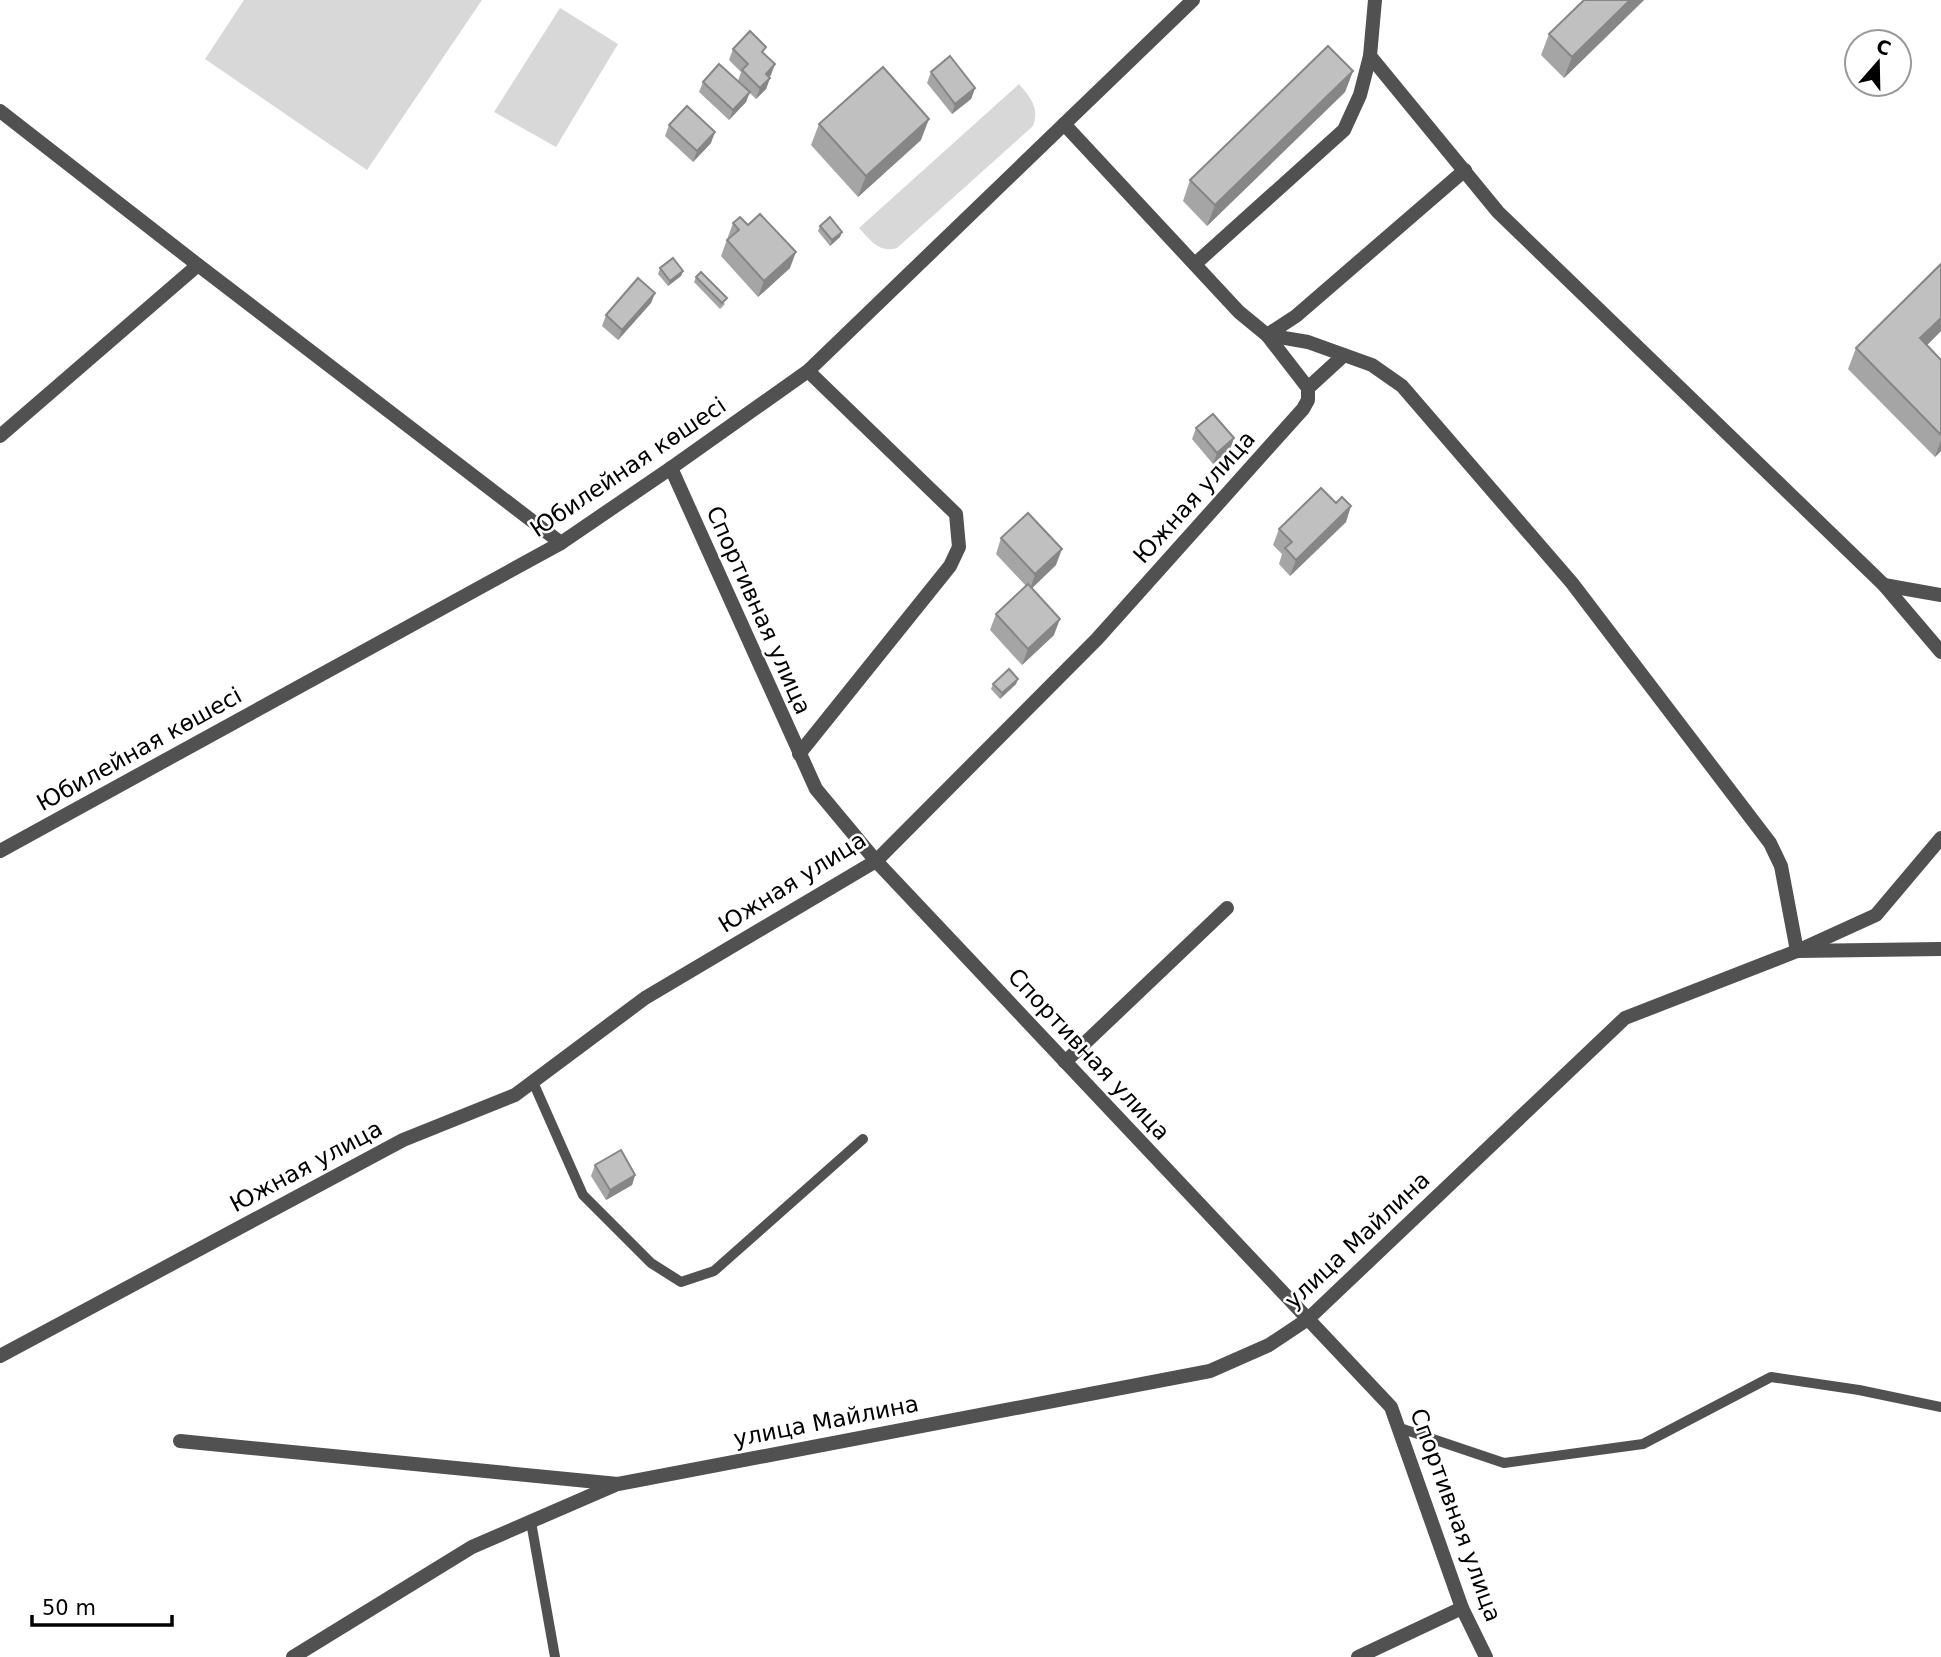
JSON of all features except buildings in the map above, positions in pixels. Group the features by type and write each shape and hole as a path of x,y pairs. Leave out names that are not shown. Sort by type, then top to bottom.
{"street":[{"name":"Юбилейная көшесі","path":"0,851 561,543 808,371 1193,0"},
{"path":"1195,264 1344,130 1356,104 1370,56 1375,0"},
{"path":"1370,56 1498,212 1884,585 1941,652"},
{"path":"0,111 561,543"},
{"path":"1064,124 1239,312 1267,335 1308,388 1344,355"},
{"path":"1267,335 1296,316 1465,170"},
{"path":"0,436 198,265"},
{"path":"1267,335 1308,342 1372,365 1402,386 1572,583 1770,844 1781,866 1797,951 1941,949"},
{"path":"799,754 950,566 959,547 957,514 808,371"},
{"name":"Южная улица","path":"0,1356 403,1140 515,1095 645,998 876,861 1097,639 1303,409 1308,400 1308,388"},
{"name":"Спортивная улица","path":"671,468 816,789 876,861 1391,1408 1462,1608 1486,1657"},
{"path":"1884,585 1941,595"},
{"name":"улица Майлина","path":"293,1657 472,1547 618,1484 1210,1371 1269,1345 1308,1319 1625,1018 1797,951 1876,915 1941,838"},
{"path":"1065,1062 1227,908"},
{"name":"улица Майлина","path":"180,1441 618,1484"},
{"path":"1358,1657 1462,1608"}],"lane":[{"path":"533,1082 583,1195 651,1263 681,1282 714,1271 863,1139"},
{"path":"1400,1428 1504,1464 1643,1444 1771,1377 1858,1390 1941,1407"},
{"path":"531,1522 555,1657"}],"shaded area":[{"path":"244,0 482,0 367,170 205,59"},
{"path":"560,8 618,44 556,147 494,112"},
{"path":"1019,84 1035,108 1033,126 897,248 880,247 859,228"}]}
